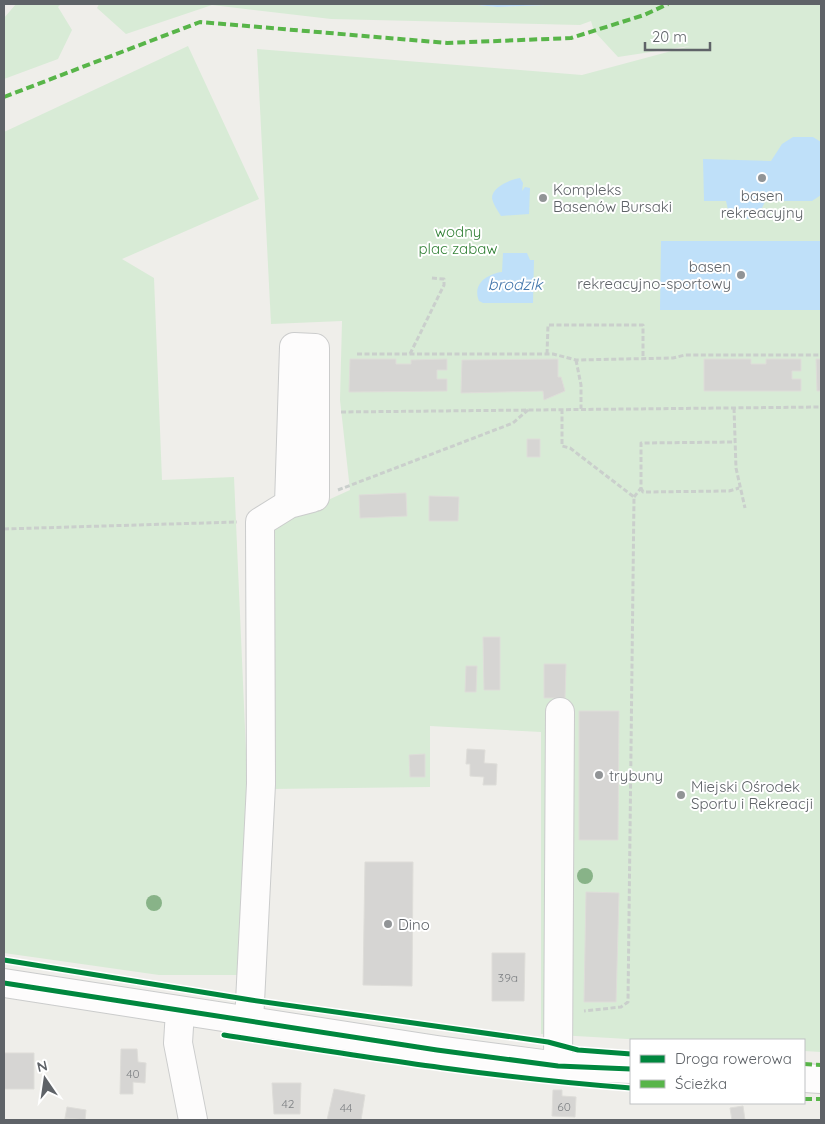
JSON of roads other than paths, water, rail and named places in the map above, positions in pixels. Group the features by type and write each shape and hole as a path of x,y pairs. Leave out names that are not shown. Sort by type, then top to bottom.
{"street":[{"path":"249,1022 262,784 260,522 305,500"},
{"path":"558,1066 560,712"},
{"path":"4,983 249,1022 558,1066 630,1069"},
{"path":"180,1011 178,1043 193,1120"},
{"path":"805,1078 821,1079"}],"water":[{"path":"468,4 572,4 497,7"},
{"name":"basen rekreacyjny","path":"793,137 813,137 821,142 821,195 812,201 765,201 755,216 746,219 729,214 726,201 704,201 703,159 771,161 782,144"},
{"path":"520,178 523,183 522,191 525,187 530,188 529,214 501,216 493,203 492,198 495,190 503,184"},
{"name":"basen rekreacyjno-sportowy","path":"661,241 821,241 821,310 660,310"},
{"name":"brodzik","path":"503,253 527,253 530,260 534,260 533,303 483,303 479,301 477,295 482,281 491,275 502,272"}],"place":[{"name":"basen rekreacyjny","path":"762,178"},
{"name":"Kompleks Basenów Bursaki","path":"543,198"},
{"name":"basen rekreacyjno-sportowy","path":"741,275"},
{"name":"trybuny","path":"599,775"},
{"name":"Miejski Ośrodek Sportu i Rekreacji","path":"681,795"},
{"name":"Dino","path":"388,924"}],"park label":[{"name":"wodny plac zabaw","path":"458,240"}]}
